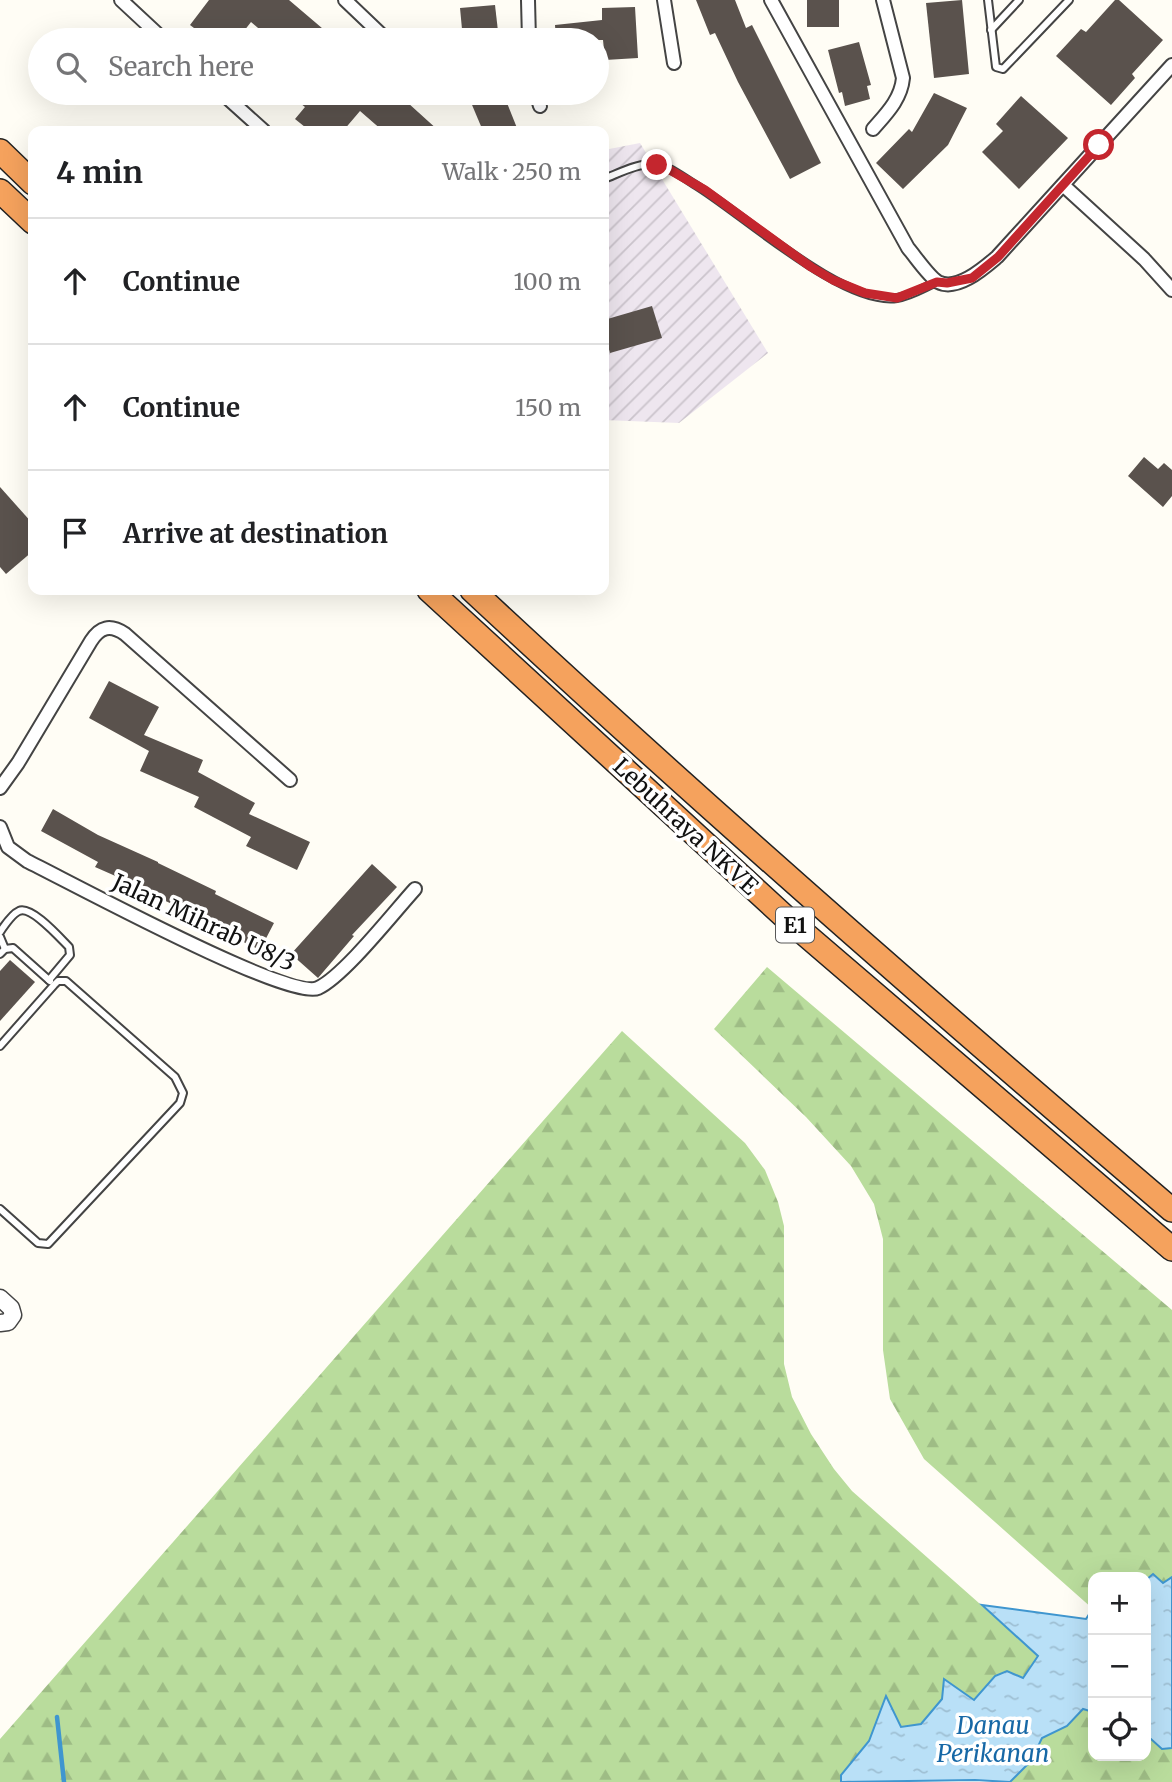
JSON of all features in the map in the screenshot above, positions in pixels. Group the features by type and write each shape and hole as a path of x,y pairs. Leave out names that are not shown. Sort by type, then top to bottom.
{"highway":[{"path":"0,151 28,178"},
{"path":"0,191 28,217"},
{"name":"Lebuhraya NKVE","path":"434,595 785,917 1172,1249"},
{"name":"Lebuhraya NKVE","path":"477,595 643,749 1172,1210"}],"street":[{"path":"121,0 151,28"},
{"path":"345,0 374,28"},
{"path":"528,0 529,28"},
{"path":"664,0 674,63"},
{"path":"771,0 908,248 937,282 947,283 972,278 998,257 1172,65"},
{"path":"873,129 896,102 902,89 903,78 883,0"},
{"path":"235,105 258,126"},
{"path":"1063,185 1144,259 1172,290"},
{"path":"0,788 18,763 90,641 97,632 108,627 125,634 290,780"},
{"name":"Jalan Mihrab U8/3","path":"0,827 8,847 27,861 247,970 296,988 317,989 337,975 415,889"},
{"path":"0,1298 11,1308 13,1315 8,1322 0,1323"}],"lane":[{"path":"988,0 996,67 1003,69 1069,0"},
{"path":"991,30 1019,0"},
{"path":"609,176 649,164 670,170 705,190 811,267 833,280 865,293 897,298 937,282"},
{"path":"0,1046 52,982 70,955 69,947 32,913 24,910 15,914 0,935 3,952 13,948 52,982"},
{"path":"0,1209 38,1243 48,1244 183,1098 182,1088 175,1077 89,1000 66,981 52,982"}],"shaded area":[{"path":"640,143 768,353 679,423 609,420 609,149"}],"green space":[{"path":"767,967 1172,1310 1172,1577 1163,1583 1153,1575 1151,1576 1151,1572 1088,1572 1088,1605 924,1459 890,1399 883,1350 883,1239 874,1204 851,1166 806,1117 714,1029"},
{"path":"622,1031 745,1143 765,1170 784,1226 784,1364 792,1397 811,1434 852,1491 1039,1656 1023,1679 974,1700 942,1699 921,1724 900,1727 886,1697 869,1741 841,1775 841,1782 0,1782 0,1739"},
{"path":"1083,1709 1088,1710 1088,1761 1151,1761 1151,1738 1162,1749 1172,1748 1172,1782 1010,1782 1031,1761 1042,1738 1067,1726"}],"water":[{"path":"1153,1574 1163,1583 1172,1577 1172,1748 1162,1749 1151,1739"},
{"name":"Danau Perikanan","path":"982,1605 1086,1619 1088,1616 1088,1710 1083,1709 1067,1726 1042,1738 1031,1761 1010,1782 841,1782 841,1775 869,1741 886,1696 901,1727 921,1724 942,1699 944,1679 974,1700 995,1676 1007,1671 1023,1678 1038,1656"}],"building":[{"path":"209,0 289,0 322,28 258,28 251,22 246,28 194,28 190,25"},
{"path":"696,0 735,0 746,28 752,25 821,163 790,179 715,33 710,35"},
{"path":"807,0 839,0 839,27 807,27"},
{"path":"962,0 969,74 934,78 926,3"},
{"path":"1115,0 1119,0 1163,40 1132,74 1135,78 1111,105 1056,56 1081,29 1086,32"},
{"path":"495,5 498,28 462,28 460,8"},
{"path":"635,7 638,58 609,60 609,28 555,28 555,25 602,20 602,8"},
{"path":"859,42 871,85 867,86 870,99 845,106 828,50"},
{"path":"934,93 967,108 948,145 903,189 876,163 909,129 912,132"},
{"path":"1021,96 1068,138 1019,189 982,152 1003,131 996,124"},
{"path":"302,105 410,105 433,126 377,126 360,111 347,126 304,126 295,119 305,107"},
{"path":"472,105 508,105 516,126 481,126"},
{"path":"652,306 662,338 610,353 609,319"},
{"path":"1144,457 1158,469 1164,463 1172,470 1172,496 1163,507 1128,476"},
{"path":"0,487 28,518 28,555 6,574 0,567"},
{"path":"109,681 159,707 144,735 203,760 198,772 255,803 249,814 310,842 297,870 246,846 251,837 194,807 199,797 140,771 149,751 89,718"},
{"path":"53,809 98,835 216,891 215,894 274,923 260,950 212,927 214,924 153,895 154,893 95,867 98,862 41,831"},
{"path":"372,864 397,887 352,935 354,936 318,978 291,954"},
{"path":"10,960 35,982 0,1021 0,971"}],"waterway":[{"path":"57,1717 64,1782"}],"route":[{"path":"657,165 705,190 833,280 865,293 897,298 937,282 958,282 972,278 998,257 1099,145"}]}
